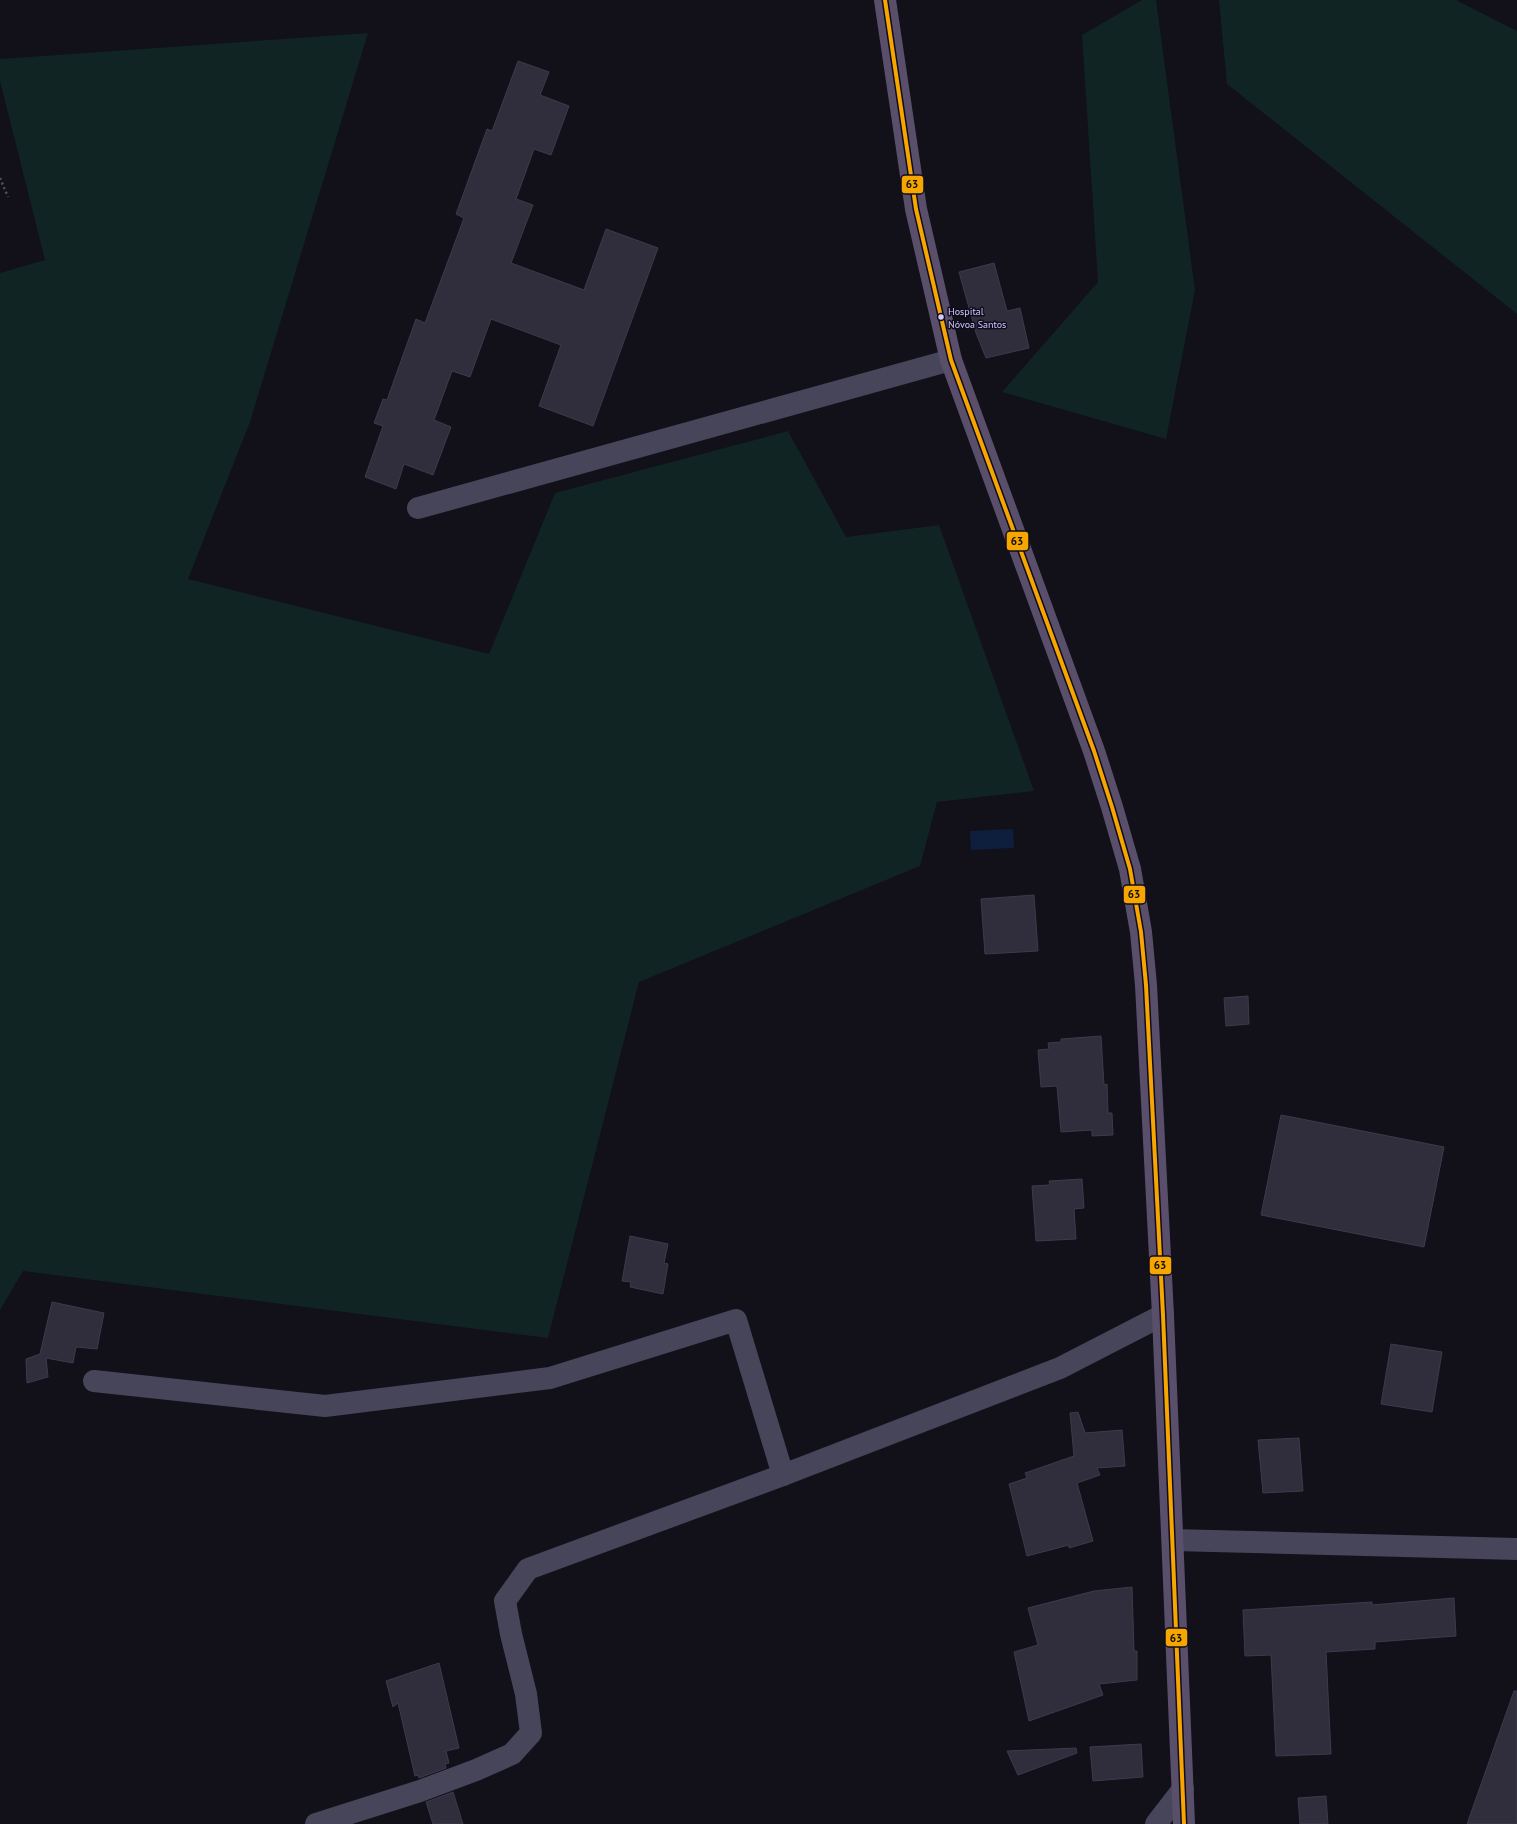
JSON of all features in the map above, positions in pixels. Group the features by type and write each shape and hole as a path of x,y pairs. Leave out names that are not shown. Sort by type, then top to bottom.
{"main road":[{"path":"885,0 916,209 951,360 1094,751 1130,869 1141,932 1146,986 1163,1315 1184,1824"}],"street":[{"path":"418,508 951,360"},
{"path":"316,1824 420,1791 476,1770 512,1754 531,1733 526,1694 511,1634 506,1601 528,1569 783,1475 1060,1368 1163,1315"},
{"path":"94,1381 325,1406 550,1378 736,1320 783,1475"},
{"path":"1173,1540 1517,1549"},
{"path":"1156,1824 1183,1789"}],"path":[{"path":"0,178 8,197"}],"green space":[{"path":"1142,0 1156,0 1195,290 1166,439 1002,392 1098,282 1082,35"},
{"path":"1219,0 1456,0 1517,31 1517,314 1227,84"},
{"path":"368,33 250,422 188,579 489,654 555,493 788,431 846,537 939,525 1034,791 937,802 920,866 639,982 548,1338 23,1271 0,1310 0,273 45,260 0,81 0,59"}],"water":[{"path":"1013,829 1014,848 971,850 970,831"}],"building":[{"path":"518,61 549,72 540,95 569,106 551,155 534,149 516,199 533,205 511,263 584,290 606,229 658,248 593,426 539,406 561,345 491,319 470,377 452,371 434,420 451,427 433,475 404,464 396,489 365,477 383,426 374,423 383,399 387,400 416,319 425,323 464,218 456,214 487,129 492,131"},
{"path":"994,263 1007,311 1020,308 1029,348 986,358 976,333 959,272"},
{"path":"1034,895 1038,951 985,954 981,899"},
{"path":"1248,996 1249,1024 1226,1026 1224,998"},
{"path":"1101,1036 1104,1085 1107,1084 1108,1113 1112,1113 1113,1135 1092,1136 1092,1130 1061,1132 1057,1086 1041,1087 1038,1050 1049,1049 1048,1043 1061,1042 1061,1039"},
{"path":"1281,1115 1444,1147 1424,1247 1261,1215"},
{"path":"1082,1179 1084,1208 1074,1209 1076,1239 1036,1241 1032,1186 1050,1185 1049,1181"},
{"path":"630,1236 668,1244 664,1263 668,1264 663,1294 630,1287 631,1282 622,1281"},
{"path":"52,1302 104,1313 97,1349 76,1347 73,1363 46,1358 48,1377 27,1383 26,1359 40,1354"},
{"path":"1391,1344 1442,1352 1432,1412 1381,1404"},
{"path":"1078,1412 1085,1433 1122,1430 1125,1466 1097,1468 1100,1475 1077,1483 1093,1541 1069,1548 1069,1545 1027,1556 1009,1484 1027,1478 1025,1473 1074,1456 1070,1413"},
{"path":"1299,1438 1303,1491 1263,1493 1258,1440"},
{"path":"1132,1587 1134,1651 1137,1651 1137,1680 1099,1684 1103,1695 1029,1721 1014,1652 1038,1645 1028,1608 1094,1591"},
{"path":"1454,1598 1456,1636 1375,1642 1375,1649 1326,1652 1331,1754 1276,1756 1271,1655 1245,1656 1243,1610 1372,1602 1372,1605"},
{"path":"439,1663 459,1748 446,1751 449,1763 445,1764 446,1768 419,1778 418,1775 415,1776 398,1703 393,1707 386,1681"},
{"path":"1514,1691 1517,1691 1517,1824 1467,1824"},
{"path":"1141,1744 1143,1777 1093,1781 1090,1747"},
{"path":"1076,1748 1077,1753 1018,1775 1007,1751"},
{"path":"453,1792 463,1824 433,1824 426,1802"},
{"path":"1326,1796 1328,1824 1300,1824 1298,1798"}],"transit line":[{"name":"63","path":"885,0 916,209 951,360 1094,751 1130,869 1141,932 1146,985 1163,1315 1184,1824"}],"place":[{"name":"Hospital Nóvoa Santos","path":"941,317"}]}
